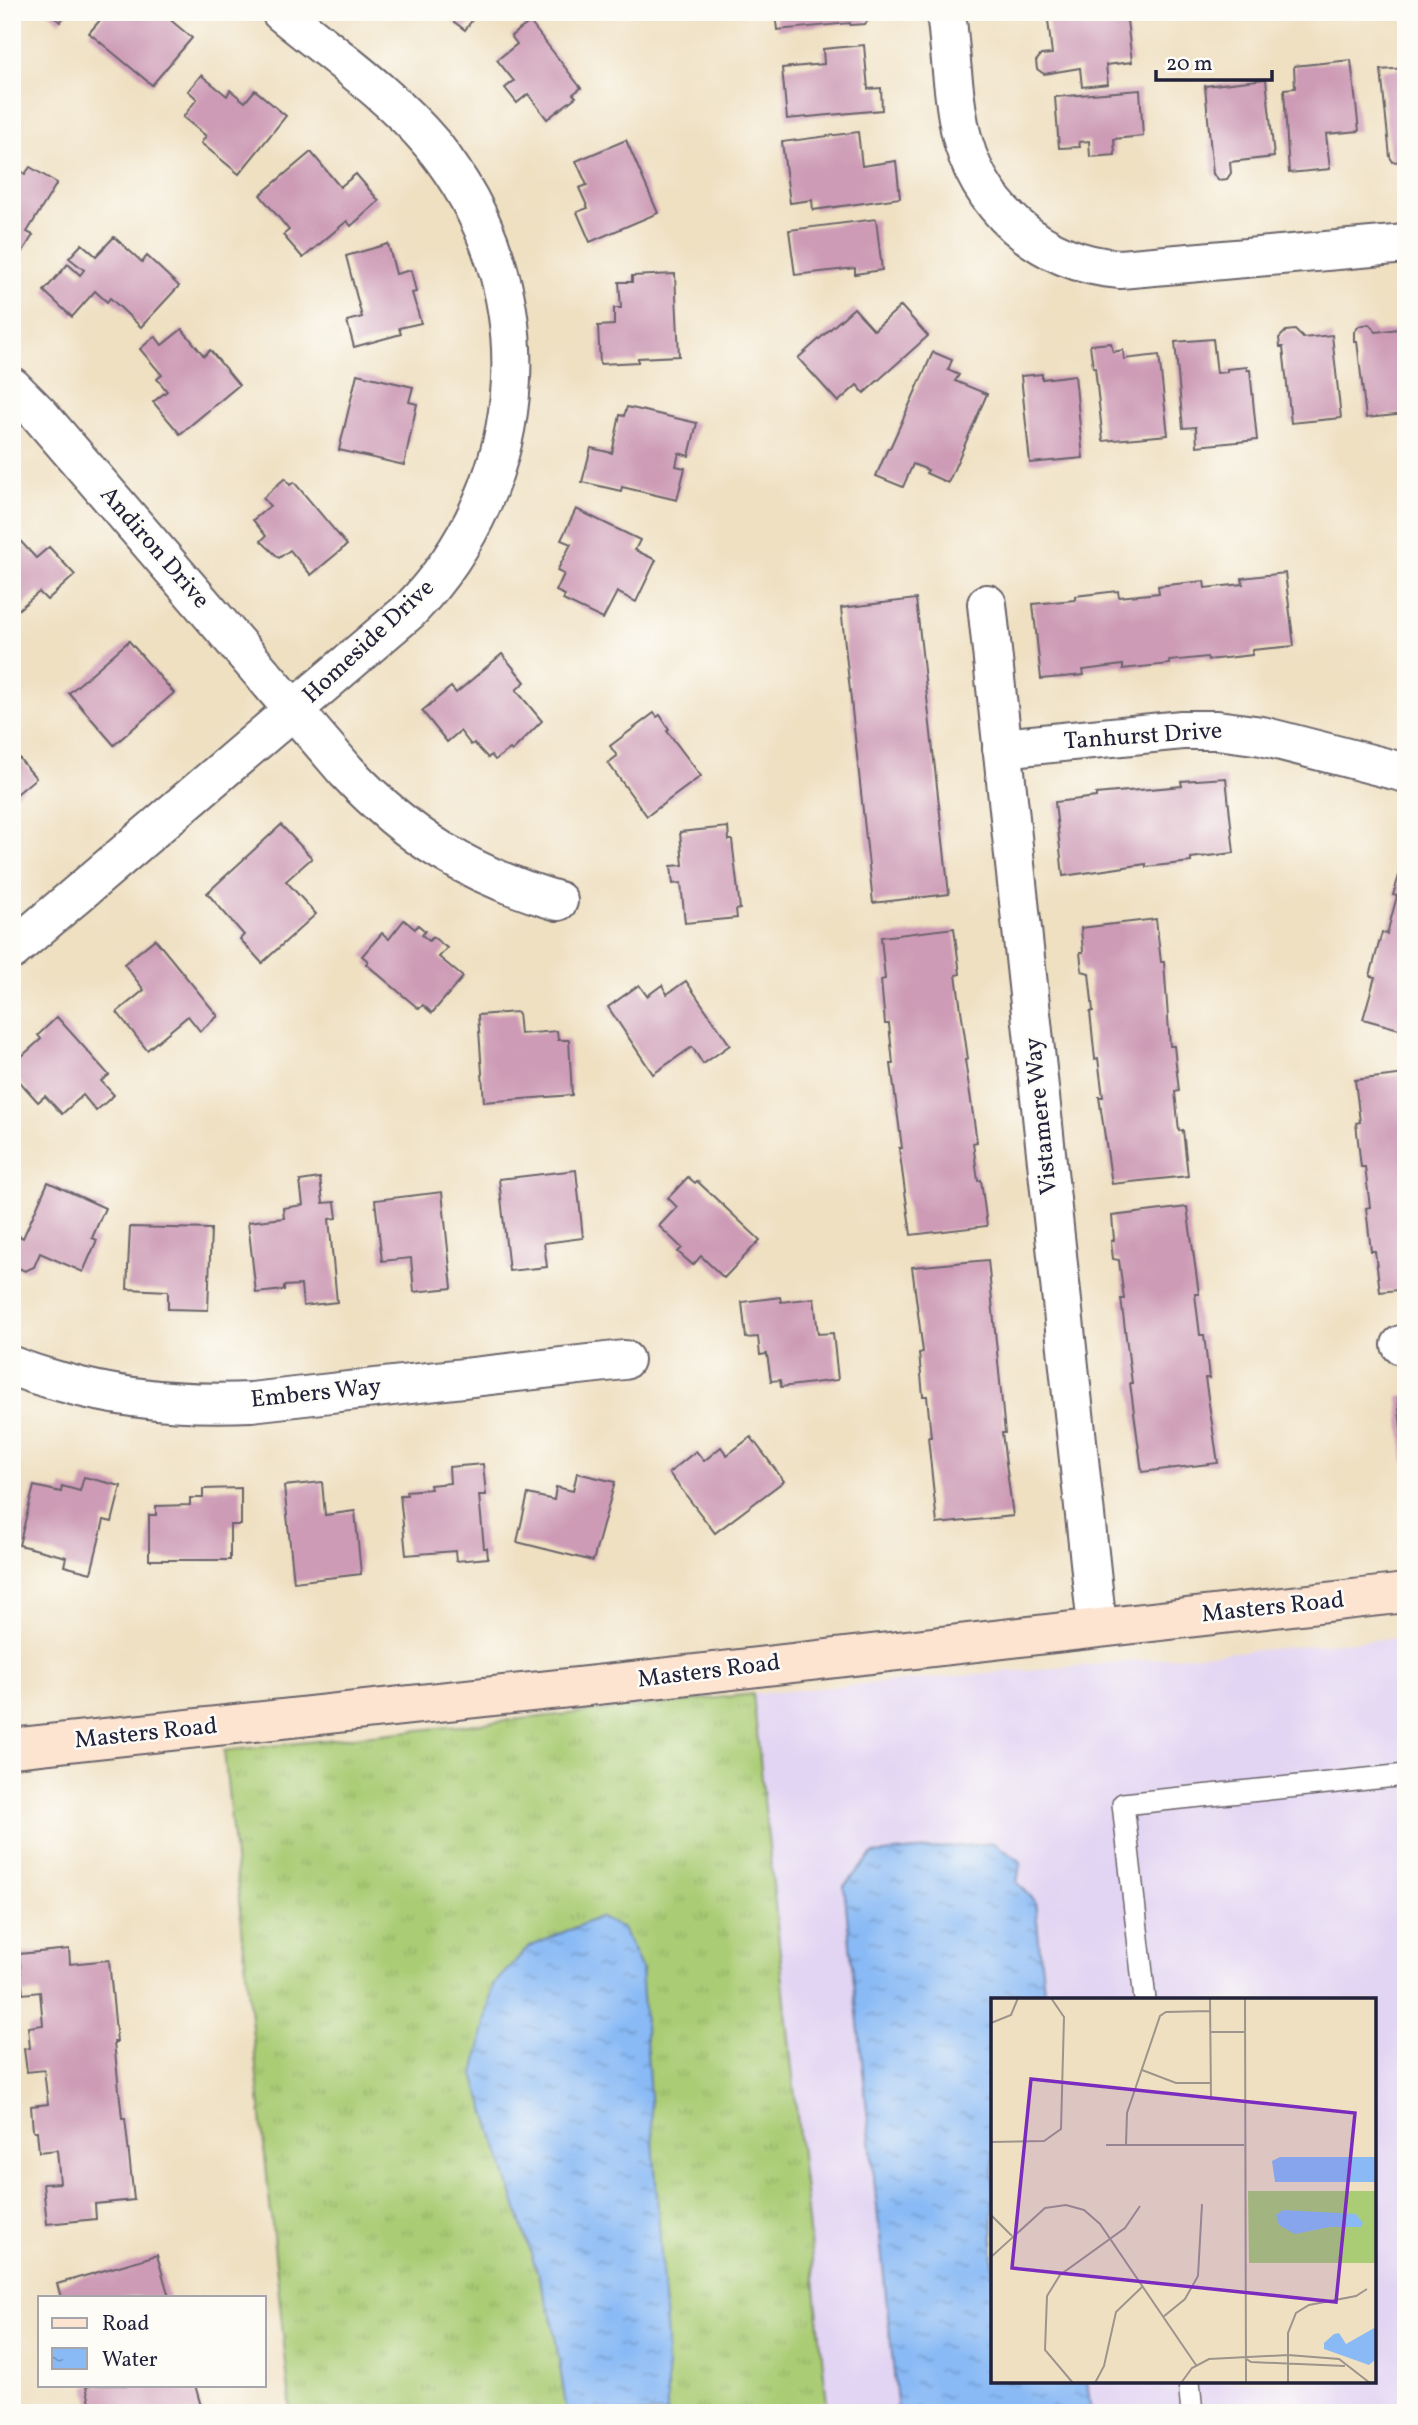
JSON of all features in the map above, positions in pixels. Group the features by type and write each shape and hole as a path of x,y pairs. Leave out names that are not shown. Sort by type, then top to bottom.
{"street":[{"name":"Homeside Drive","path":"12,950 396,624 422,598 473,526 499,460 507,426 512,355 507,302 493,251 471,203 431,144 396,106 281,12"},
{"path":"946,12 960,128 966,150 992,202 1018,230 1073,261 1120,269 1406,244"},
{"name":"Andiron Drive","path":"12,387 39,414 372,798 416,834 461,864 495,880 558,901"},
{"name":"Vistamere Way","path":"987,604 1097,1627"},
{"name":"Tanhurst Drive","path":"1002,748 1182,730 1217,730 1262,736 1406,773"},
{"name":"Embers Way","path":"12,1366 88,1390 123,1397 213,1404 264,1401 624,1360"},
{"name":"Masters Road","path":"12,1748 652,1679 1406,1593"}],"lane":[{"path":"1145,1998 1123,1804 1406,1775"},
{"path":"1189,2383 1192,2413"}],"shaded area":[{"path":"1406,1637 1406,2413 828,2413 753,1694"}],"green space":[{"path":"753,1694 828,2413 291,2413 224,1751"}],"water":[{"path":"994,1843 1021,1862 1017,1882 1035,1901 1045,1998 991,1998 991,2383 1087,2383 1091,2413 898,2413 844,1886 873,1854"},
{"path":"599,1917 623,1929 641,1967 667,2340 667,2413 567,2413 553,2322 474,2075 493,1985 529,1947"}],"building":[{"path":"48,12 68,12 60,22"},
{"path":"107,12 161,12 192,38 152,85 89,33"},
{"path":"441,12 478,12 465,30"},
{"path":"775,12 871,12 872,16 865,24 777,30"},
{"path":"1047,12 1126,12 1132,62 1106,65 1108,84 1082,87 1080,68 1044,74 1037,69 1036,61 1041,55 1052,54"},
{"path":"530,22 581,88 573,94 576,97 547,119 528,94 517,103 505,88 514,81 497,60 517,44 511,36"},
{"path":"864,45 868,89 881,88 882,110 787,119 782,68 824,64 823,49"},
{"path":"1351,60 1359,131 1326,134 1330,169 1289,173 1284,89 1295,88 1294,66"},
{"path":"1406,68 1406,156 1403,161 1393,162 1390,157 1381,70"},
{"path":"201,75 227,96 230,90 245,102 255,90 286,116 239,174 201,143 206,136 183,117 197,99 188,91"},
{"path":"1266,79 1274,157 1230,162 1231,173 1227,179 1219,180 1213,174 1205,86"},
{"path":"1140,90 1143,136 1114,139 1115,155 1090,157 1089,141 1079,142 1080,147 1059,148 1055,97"},
{"path":"858,132 862,166 896,161 900,198 813,210 812,200 790,203 782,142"},
{"path":"626,140 658,213 590,242 577,212 588,208 579,188 587,185 576,161"},
{"path":"311,152 340,187 356,174 379,201 351,226 347,221 303,258 283,235 289,230 260,195"},
{"path":"12,156 19,160 15,167 25,174 30,167 57,183 27,232 33,235 12,269"},
{"path":"876,219 882,270 855,274 855,268 795,275 789,230"},
{"path":"114,237 142,262 147,256 179,286 141,327 110,298 107,302 95,291 72,317 44,291 68,264 80,275 84,270 69,258 82,244 96,256"},
{"path":"388,244 396,274 411,270 416,292 412,293 421,323 399,328 401,334 354,347 347,321 362,317 346,256"},
{"path":"675,274 679,356 638,358 638,362 600,364 598,326 614,325 614,308 621,308 619,282 632,282 632,276"},
{"path":"901,306 928,336 864,393 857,385 838,402 798,358 854,308 874,330"},
{"path":"1369,324 1376,332 1406,328 1406,414 1366,418 1354,332 1359,326"},
{"path":"182,329 204,356 210,350 239,385 180,434 153,402 167,391 157,379 162,375 140,349 155,336 162,345"},
{"path":"1295,330 1303,338 1332,335 1341,418 1291,423 1283,347 1280,347 1279,338 1286,331"},
{"path":"1213,339 1217,373 1247,367 1247,370 1250,370 1257,440 1197,446 1196,427 1183,428 1175,342"},
{"path":"1111,343 1113,352 1123,350 1124,359 1159,355 1168,435 1103,441 1090,345"},
{"path":"933,352 952,360 948,370 959,375 955,381 987,394 948,483 913,464 903,487 876,476"},
{"path":"357,374 413,387 409,402 417,404 404,465 339,450"},
{"path":"1042,374 1042,379 1075,375 1083,458 1030,463 1021,376"},
{"path":"627,407 697,423 689,456 679,453 676,466 685,468 677,500 622,487 621,491 582,482 591,448 612,453 620,415 624,416"},
{"path":"285,478 290,485 294,482 347,545 311,575 290,550 279,558 261,541 266,536 253,520 270,506 263,498"},
{"path":"576,509 640,540 635,550 656,560 636,602 617,592 603,619 563,600 565,595 556,591 564,574 557,571 571,544 561,540"},
{"path":"12,532 36,558 49,547 75,575 47,600 39,592 12,615"},
{"path":"1285,573 1294,646 1252,650 1252,655 1169,661 1170,664 1123,669 1123,665 1083,670 1084,675 1041,679 1033,604 1075,600 1075,596 1118,591 1119,597 1159,593 1158,586 1204,581 1205,588 1243,584 1242,578"},
{"path":"916,599 949,894 873,903 841,608"},
{"path":"129,641 174,693 114,745 69,693"},
{"path":"502,654 525,682 516,690 542,721 512,751 510,749 495,760 491,755 488,758 474,743 471,745 460,731 447,742 422,711 451,687 456,693"},
{"path":"654,713 657,717 660,715 669,729 667,731 701,776 647,816 608,763 617,756 610,746"},
{"path":"12,750 36,778 12,798"},
{"path":"1226,778 1234,853 1191,858 1191,862 1146,867 1146,864 1063,876 1055,802 1096,797 1096,794 1182,786 1181,781"},
{"path":"281,825 312,858 286,881 316,914 262,963 240,939 244,935 207,893"},
{"path":"728,827 740,909 736,910 737,918 685,923 681,883 673,884 671,866 683,865 680,832"},
{"path":"1406,853 1406,1031 1363,1019 1375,977 1370,976 1382,932 1387,934 1397,896 1393,895"},
{"path":"1156,919 1161,962 1164,962 1170,1046 1174,1046 1179,1091 1175,1092 1179,1131 1183,1130 1188,1176 1112,1184 1099,1097 1103,1097 1098,1058 1095,1059 1089,973 1082,971 1081,928"},
{"path":"404,920 415,929 418,925 425,931 422,935 429,941 433,937 447,948 439,957 463,977 432,1013 423,1005 419,1009 366,964 368,961 362,956 382,933 389,939"},
{"path":"954,928 960,974 956,975 968,1059 965,1060 977,1142 973,1143 987,1226 911,1235 899,1148 902,1148 891,1064 889,1024 885,1024 881,937"},
{"path":"155,939 218,1016 200,1031 188,1016 147,1050 117,1012 144,990 124,964"},
{"path":"686,981 730,1045 703,1064 692,1047 653,1074 608,1007 639,985 647,996 662,985 667,994"},
{"path":"518,1012 520,1034 557,1031 558,1040 569,1040 572,1095 484,1102 478,1015"},
{"path":"57,1017 109,1075 101,1081 114,1095 96,1111 83,1095 62,1114 45,1096 38,1102 12,1073 12,1065 41,1039 38,1035"},
{"path":"1406,1074 1406,1289 1380,1292 1375,1251 1371,1251 1366,1208 1370,1207 1365,1167 1361,1167 1355,1080"},
{"path":"576,1170 583,1238 544,1243 547,1267 509,1271 499,1179"},
{"path":"688,1177 695,1183 697,1181 760,1240 724,1278 701,1256 693,1265 678,1252 682,1248 659,1226 677,1207 668,1198"},
{"path":"320,1178 323,1203 335,1202 337,1218 329,1219 337,1302 303,1306 301,1285 256,1293 248,1222 284,1218 283,1208 303,1205 300,1181"},
{"path":"48,1182 105,1208 92,1238 97,1240 83,1272 40,1253 34,1267 25,1271 14,1266 12,1254 20,1236 23,1238"},
{"path":"442,1192 452,1288 414,1292 411,1258 382,1261 375,1200"},
{"path":"1187,1207 1199,1294 1195,1294 1200,1335 1204,1335 1209,1378 1205,1378 1218,1463 1142,1472 1130,1383 1119,1260 1113,1259 1112,1216"},
{"path":"130,1227 211,1229 208,1310 168,1309 168,1291 127,1289"},
{"path":"988,1260 1005,1433 1002,1433 1013,1516 937,1524 928,1437 931,1437 927,1396 923,1396 919,1353 923,1352 912,1267"},
{"path":"780,1297 781,1302 814,1298 818,1334 833,1333 838,1380 781,1387 780,1380 771,1381 767,1354 760,1355 758,1337 746,1338 742,1302"},
{"path":"1406,1396 1406,1462 1404,1462 1398,1397"},
{"path":"751,1437 784,1481 715,1533 669,1473 696,1451 704,1461 721,1447 727,1455"},
{"path":"483,1464 486,1495 479,1495 484,1548 487,1548 488,1558 456,1561 455,1551 406,1555 400,1495 407,1495 406,1491 431,1489 430,1485 450,1483 449,1467"},
{"path":"577,1473 615,1482 593,1561 517,1542 528,1494 554,1500 556,1487 573,1491"},
{"path":"84,1477 121,1486 112,1522 104,1520 91,1573 64,1566 66,1557 19,1545 34,1486 61,1492 62,1486 80,1491"},
{"path":"322,1482 325,1515 355,1511 361,1574 294,1582 284,1486"},
{"path":"241,1488 241,1525 230,1525 230,1560 149,1560 149,1515 156,1515 156,1506 190,1505 190,1498 203,1498 203,1489"},
{"path":"69,1949 70,1964 109,1960 117,2042 114,2042 134,2200 95,2204 96,2219 47,2224 43,2184 60,2183 57,2150 39,2152 37,2131 33,2131 31,2106 48,2104 44,2070 27,2072 24,2049 30,2048 28,2027 43,2025 40,1992 23,1994 19,1954"},
{"path":"157,2255 169,2296 61,2296 57,2284"},
{"path":"195,2386 203,2413 93,2413 86,2387"}]}
